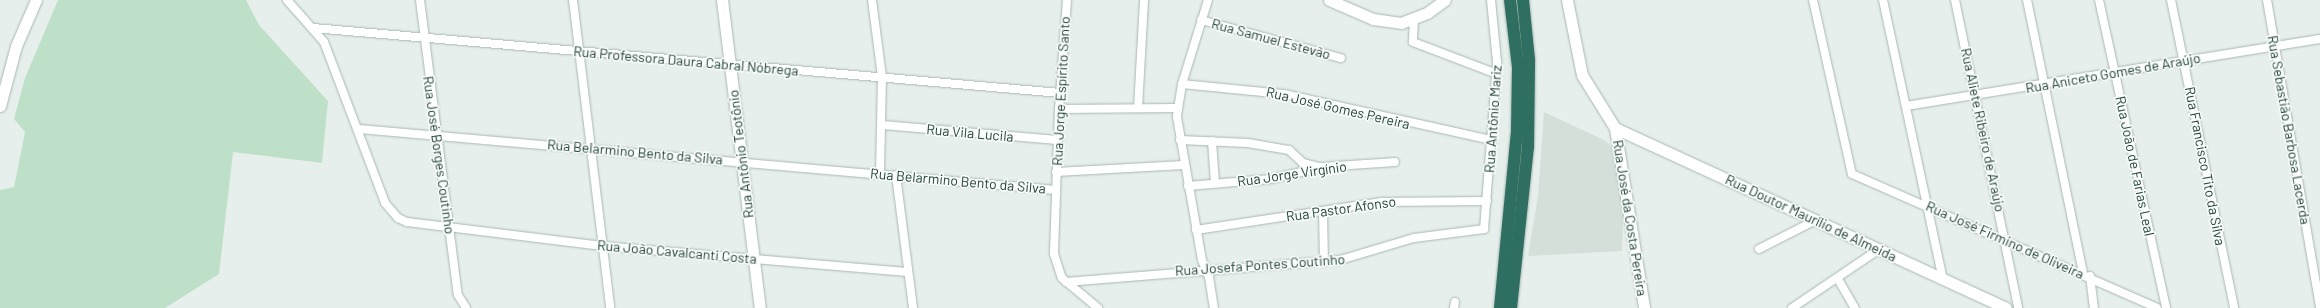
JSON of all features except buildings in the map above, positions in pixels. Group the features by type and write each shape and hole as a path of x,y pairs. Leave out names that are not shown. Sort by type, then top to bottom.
{"highway":[{"path":"1500,308 1517,132 1518,67 1510,0"},
{"path":"1511,308 1529,123 1529,60 1523,0"}],"street":[{"path":"0,106 16,46 36,0"},
{"name":"Rua João Cavalcanti Costa","path":"287,0 313,28 334,65 359,129 375,182 390,211 407,222 603,246 906,272"},
{"name":"Rua José Borges Coutinho","path":"420,0 435,134 458,295 466,308"},
{"path":"573,0 578,52 610,308"},
{"name":"Rua Antônio Teotônio","path":"722,0 760,308"},
{"path":"872,0 882,77 883,125 880,173"},
{"name":"Rua Jorge Espírito Santo","path":"1067,0 1058,109 1055,190 1055,260 1066,282 1098,308"},
{"path":"1138,108 1144,0"},
{"path":"1208,0 1182,84 1177,108 1180,140 1196,230 1214,308"},
{"path":"1329,0 1385,23 1414,20 1445,0"},
{"name":"Rua Antônio Mariz","path":"1476,232 1485,226 1497,74 1491,0"},
{"path":"1567,0 1582,75 1615,128"},
{"name":"Rua José Firmino de Oliveira","path":"1813,0 1852,174 1930,207 2006,243 2086,275 2157,308"},
{"path":"1883,0 1930,207 1943,280"},
{"name":"Rua Aliete Ribeiro de Araújo","path":"1955,0 1976,96 2018,308"},
{"path":"2027,0 2094,308"},
{"name":"Rua João de Farias Leal","path":"2099,0 2166,308"},
{"name":"Rua Francisco Tito da Silva","path":"2171,0 2234,308"},
{"name":"Rua Sebastião Barbosa Lacerda","path":"2267,0 2320,308"},
{"name":"Rua Samuel Estevão","path":"1201,20 1340,58"},
{"path":"1414,20 1413,42 1497,74"},
{"name":"Rua Professora Daura Cabral Nóbrega","path":"313,28 1060,93"},
{"name":"Rua Aniceto Gomes de Araújo","path":"1906,106 2045,85 2184,60 2320,39"},
{"name":"Rua José Gomes Pereira","path":"1182,84 1284,94 1492,140"},
{"path":"1058,109 1177,108"},
{"name":"Rua Vila Lucila","path":"883,125 1057,140"},
{"name":"Rua Doutor Maurílio de Almeida","path":"1615,128 2006,308"},
{"name":"Rua José da Costa Pereira","path":"1615,128 1644,308"},
{"name":"Rua Belarmino Bento da Silva","path":"359,129 435,134 591,149 880,173 1055,190"},
{"path":"1180,140 1212,141 1289,150 1304,163 1322,167"},
{"path":"1212,141 1215,183"},
{"name":"Rua Jorge Virgínio","path":"1188,186 1271,179 1322,167 1395,162"},
{"path":"1056,172 1184,165"},
{"path":"896,175 906,272 913,308"},
{"name":"Rua Pastor Afonso","path":"1196,230 1408,200 1487,200"},
{"path":"1323,211 1324,262"},
{"path":"1759,249 1816,220"},
{"name":"Rua Josefa Pontes Coutinho","path":"1066,282 1206,268 1324,262 1356,258 1414,238 1476,232"},
{"path":"1792,308 1838,279 1878,250"},
{"path":"1838,279 1855,308"}],"shaded area":[{"path":"1544,112 1606,141 1619,155 1624,191 1622,251 1528,256 1538,196"}],"green space":[{"path":"58,0 246,0 259,25 328,101 322,163 233,152 219,274 165,308 0,308 0,190 14,187 25,132 14,119 25,78"}]}
